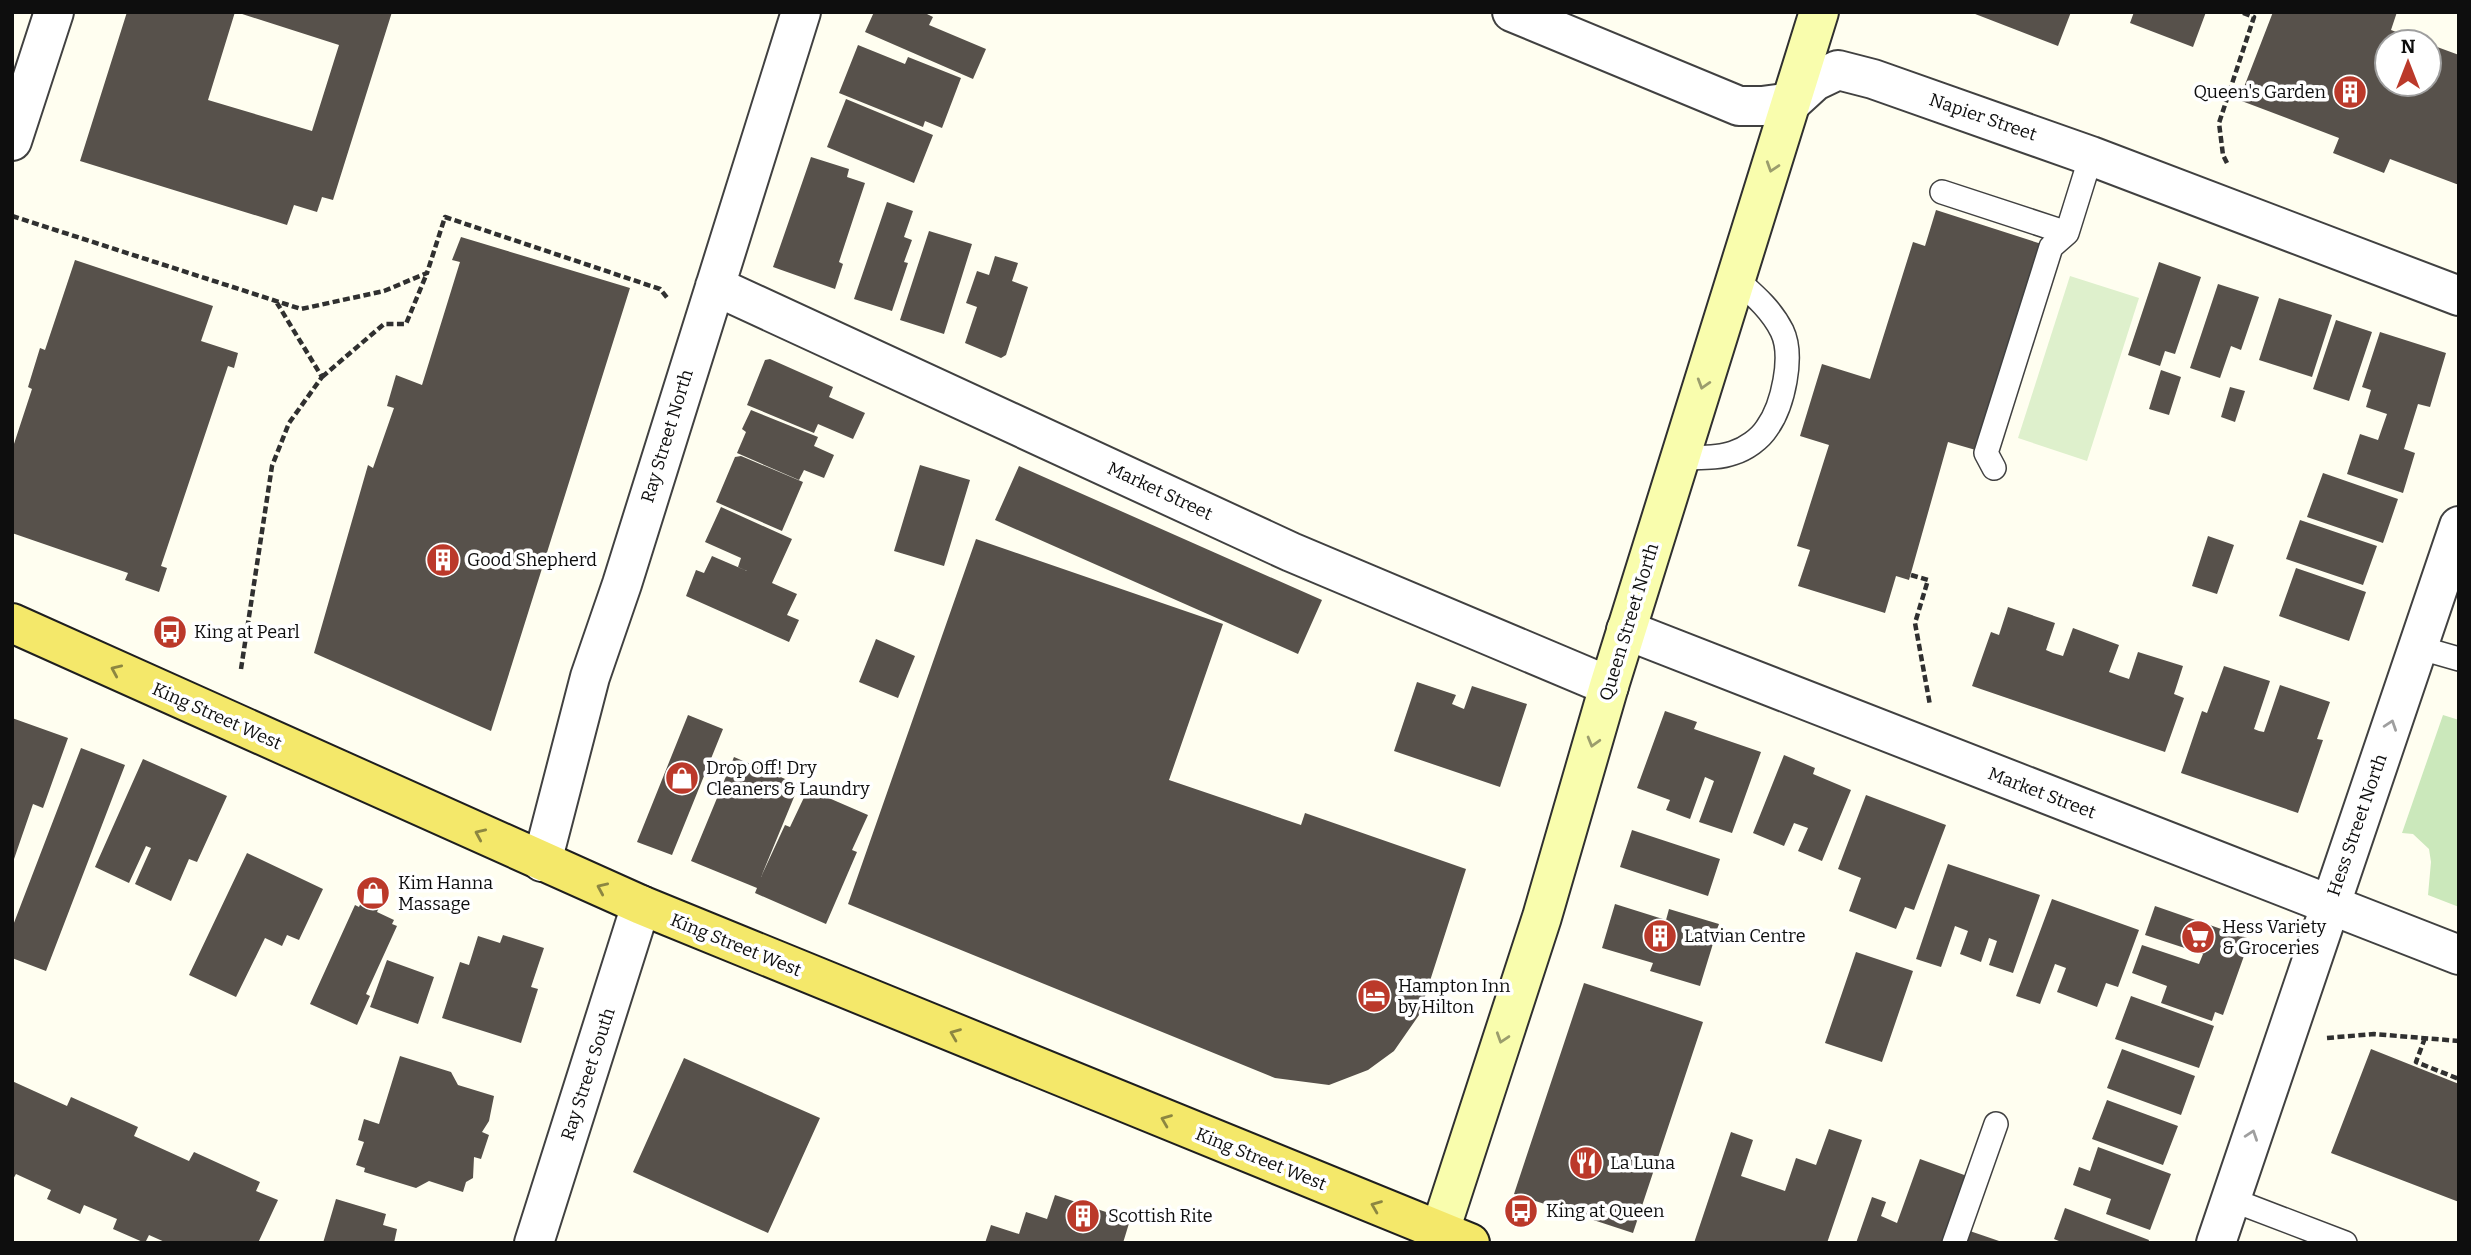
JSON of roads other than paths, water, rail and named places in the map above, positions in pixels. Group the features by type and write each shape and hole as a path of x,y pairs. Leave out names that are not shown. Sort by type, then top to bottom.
{"main road":[{"name":"Queen Street North","path":"1449,1239 1609,686 1819,12"},
{"name":"King Street West","path":"12,624 641,905 1449,1239"}],"street":[{"path":"12,141 54,12"},
{"name":"Ray Street North","path":"542,862 590,677 622,584 801,12"},
{"path":"1511,12 1739,106 1792,102"},
{"name":"Napier Street","path":"1792,102 1815,81 1838,70 1873,79 2091,156 2459,296"},
{"name":"Market Street","path":"715,286 1291,552 1609,686"},
{"name":"Hess Street North","path":"2216,1243 2459,526"},
{"name":"Market Street","path":"1626,630 2330,905 2453,947"},
{"name":"Ray Street South","path":"534,1243 641,905"}],"lane":[{"path":"1994,468 1986,453 2051,247 2067,233 2091,156"},
{"path":"1941,192 2067,233"},
{"path":"1680,458 1725,455 1749,446 1767,429 1780,402 1788,360 1784,334 1764,304 1736,279"},
{"path":"2417,648 2459,659"},
{"path":"1954,1243 1996,1124"},
{"path":"2230,1199 2345,1243"}],"place":[{"name":"Queen's Garden","path":"2350,92"},
{"name":"Good Shepherd","path":"443,560"},
{"name":"King at Pearl","path":"170,632"},
{"name":"Drop Off! Dry Cleaners & Laundry","path":"682,778"},
{"name":"Kim Hanna Massage","path":"373,893"},
{"name":"Latvian Centre","path":"1660,936"},
{"name":"Hess Variety & Groceries","path":"2198,937"},
{"name":"Hampton Inn by Hilton","path":"1374,996"},
{"name":"La Luna","path":"1586,1163"},
{"name":"King at Queen","path":"1521,1211"},
{"name":"Scottish Rite","path":"1083,1216"}]}
